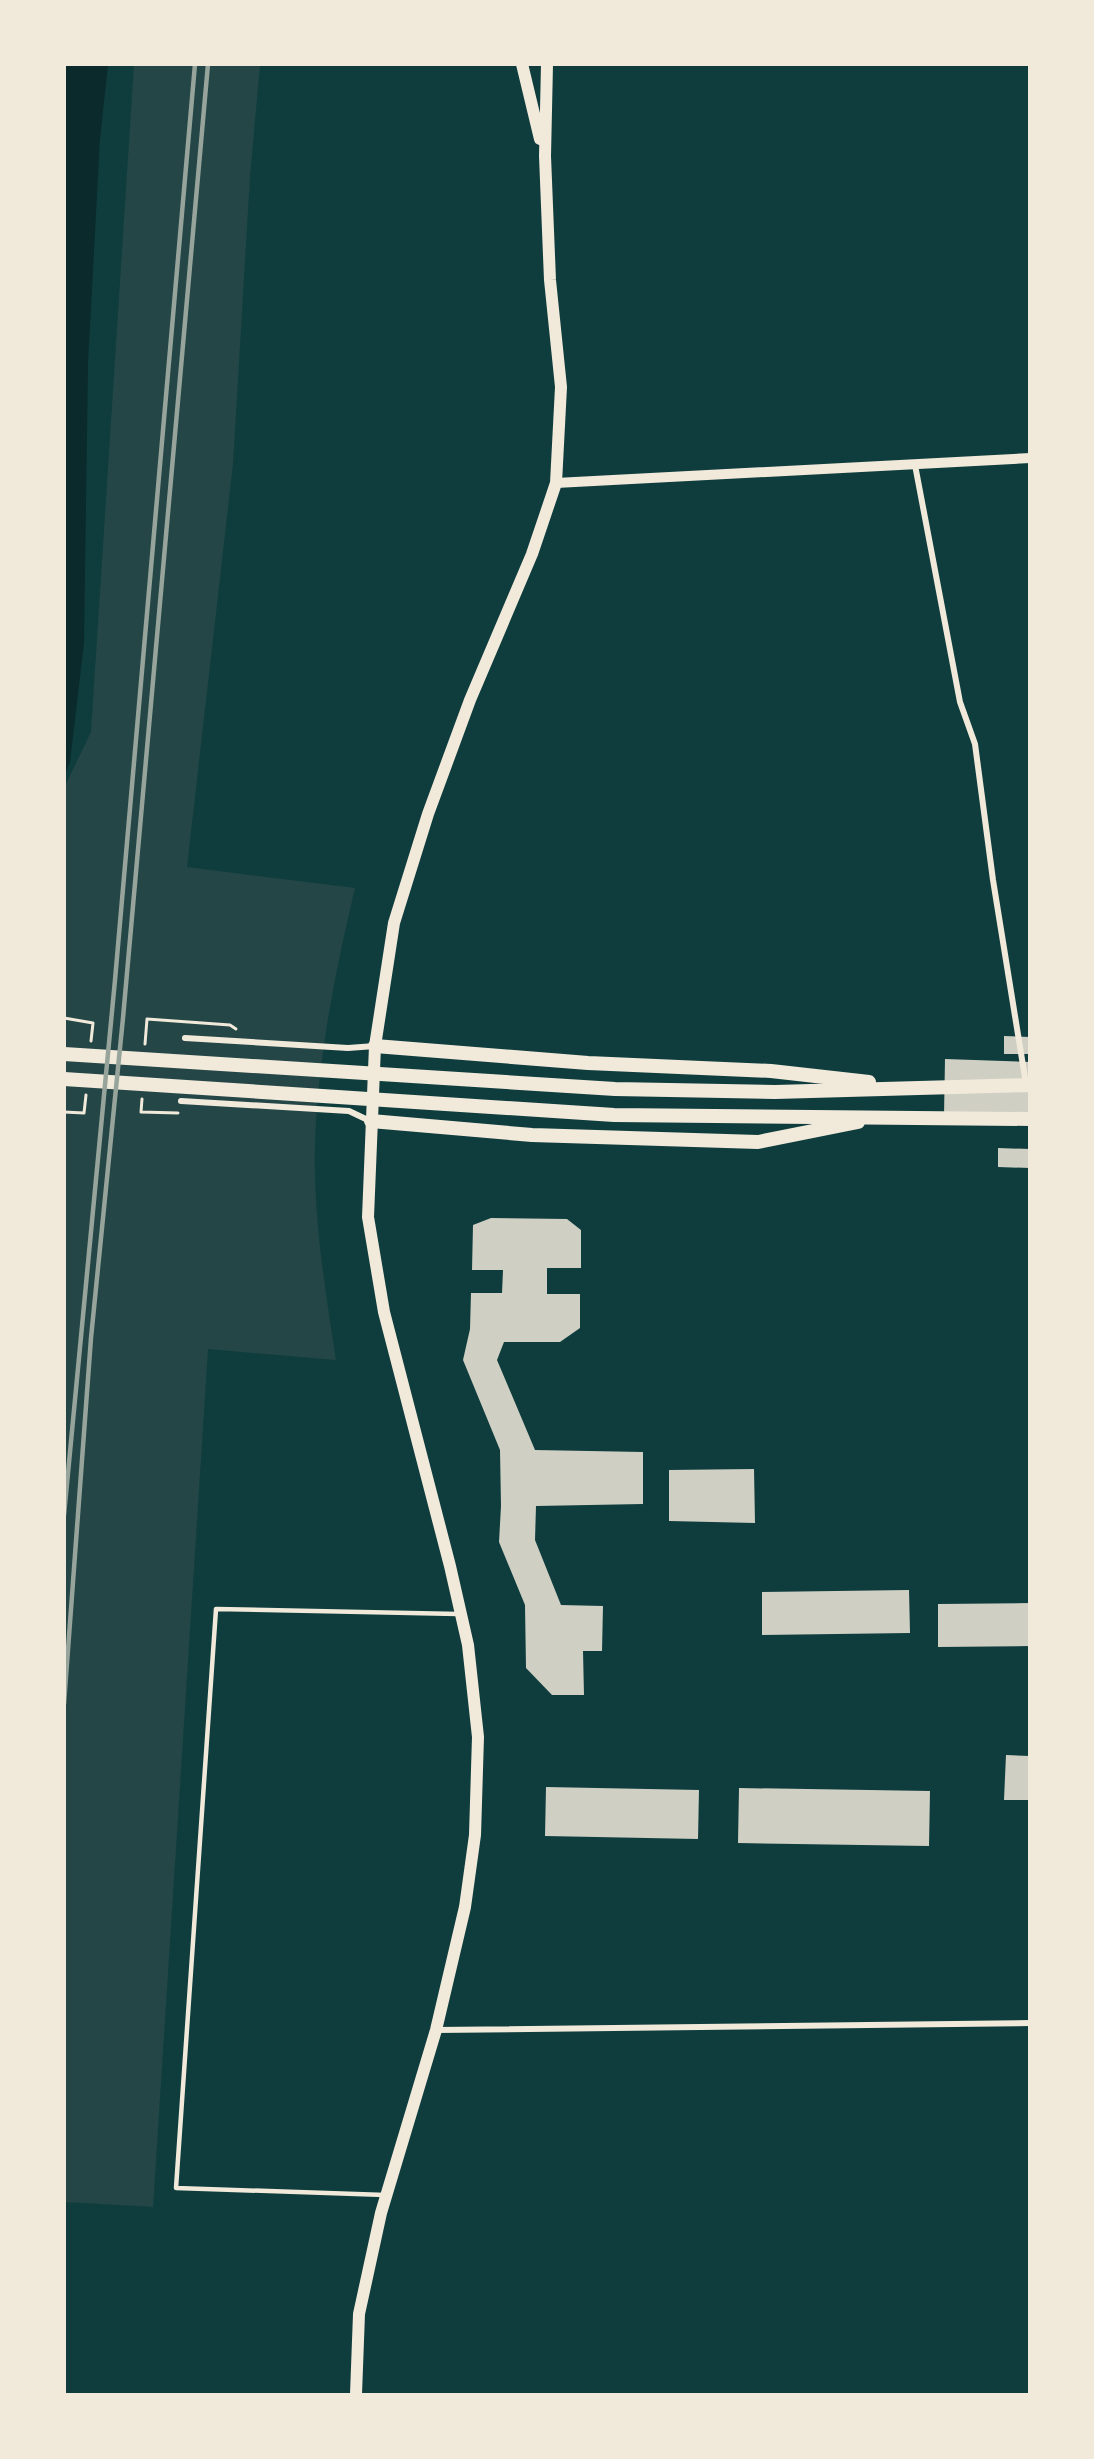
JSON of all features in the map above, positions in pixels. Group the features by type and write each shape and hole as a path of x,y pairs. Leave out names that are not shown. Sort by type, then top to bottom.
{"main road":[{"path":"522,64 545,156"},
{"path":"356,2394 359,2314 387,2195 436,2030 465,1907 475,1835 478,1737 468,1645 384,1312 368,1217 375,1046 394,923 428,814 470,700 532,554 556,483 561,387 550,280 545,156 547,64"},
{"path":"375,1046 588,1063 771,1071 916,1088"},
{"path":"64,1054 615,1089 775,1092 1028,1084"},
{"path":"64,1079 614,1115 1029,1119"},
{"path":"371,1121 532,1135 758,1142 887,1117"}],"street":[{"path":"556,483 1029,458"},
{"path":"915,465 960,702 975,744 993,880 1028,1084"},
{"path":"185,1038 348,1048 375,1046"},
{"path":"181,1101 349,1111 371,1121"},
{"path":"436,2030 1029,2023"}],"lane":[{"path":"387,2195 176,2188 216,1609 461,1614"}],"shaded area":[{"path":"65,64 108,65 100,139 88,364 84,643 70,762 65,775"},
{"path":"134,65 260,65 250,176 233,464 187,867 355,888 324,1046 315,1143 318,1225 336,1360 208,1349 153,2207 65,2202 64,788 91,732"}],"building":[{"path":"1004,1036 1030,1037 1030,1054 1004,1054"},
{"path":"945,1059 1030,1062 1030,1120 944,1116"},
{"path":"998,1148 1030,1149 1030,1168 998,1167"},
{"path":"491,1218 567,1219 581,1230 581,1268 547,1268 547,1294 580,1294 580,1328 560,1342 504,1342 497,1360 535,1450 643,1452 643,1504 536,1506 535,1540 561,1605 603,1606 602,1651 583,1651 584,1695 552,1695 526,1668 525,1605 499,1542 500,1450 463,1360 470,1329 471,1293 502,1293 503,1270 472,1270 473,1225"},
{"path":"754,1469 755,1523 669,1521 669,1470"},
{"path":"909,1590 910,1633 762,1635 762,1592"},
{"path":"1030,1603 1030,1646 938,1647 938,1604"},
{"path":"1006,1755 1030,1756 1030,1800 1004,1800"},
{"path":"546,1787 699,1790 698,1839 545,1836"},
{"path":"739,1788 930,1791 929,1846 738,1843"}],"railway":[{"path":"64,1515 115,980 195,64"},
{"path":"64,1704 91,1338 123,1018 208,64"}]}
